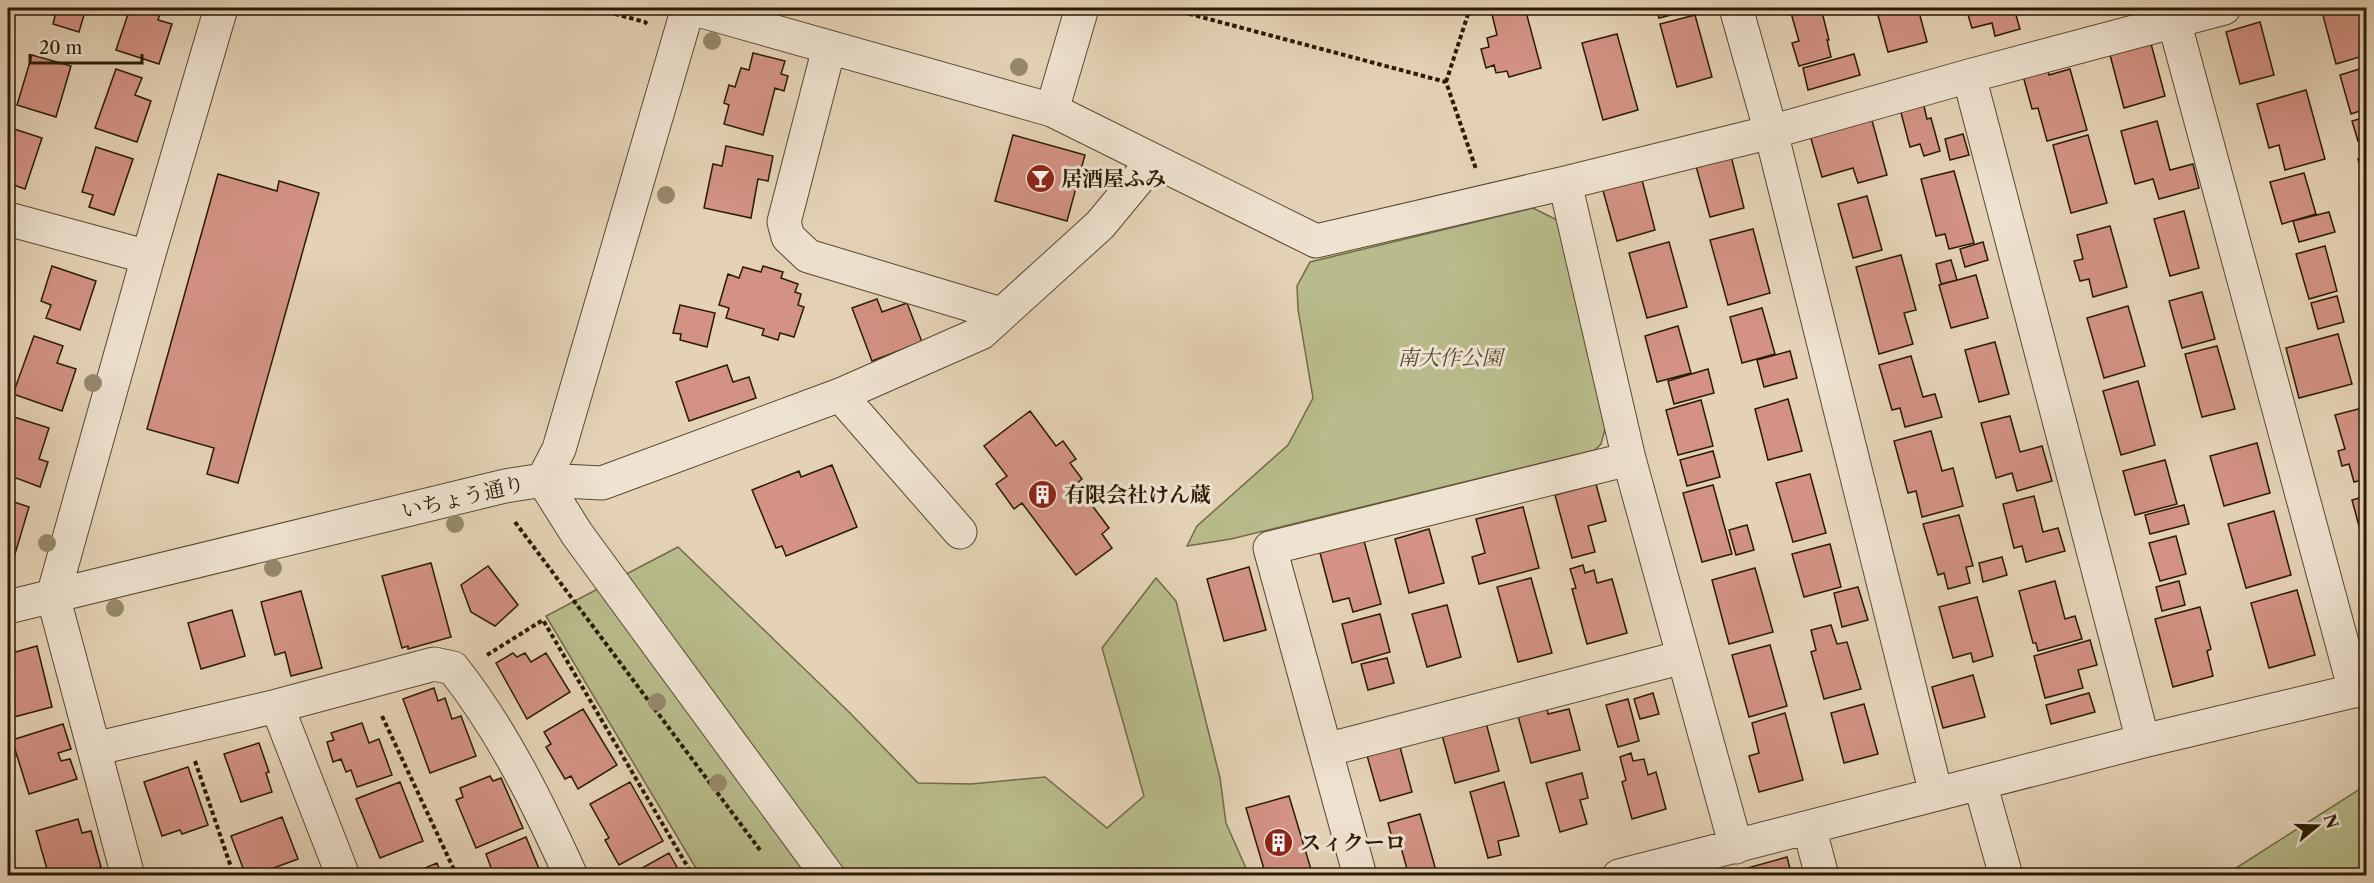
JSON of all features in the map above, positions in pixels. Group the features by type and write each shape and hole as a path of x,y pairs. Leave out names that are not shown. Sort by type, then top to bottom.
{"street":[{"path":"128,876 53,596 221,8"},
{"path":"690,8 1052,110 1316,241 1771,132 2224,8"},
{"name":"いちょう通り","path":"8,607 505,486 543,480 559,449 690,8"},
{"path":"1052,110 1082,8"},
{"path":"1736,8 1771,132 1936,794"},
{"path":"1619,876 2143,741 2361,689 2174,21"},
{"path":"829,48 784,222 788,237 808,256 1001,314"},
{"path":"1969,76 2143,741"},
{"path":"543,480 602,483 840,395 981,333 1100,225 1153,161"},
{"path":"1564,183 1629,459 1736,847"},
{"path":"8,219 148,257"},
{"path":"840,395 960,532"},
{"path":"1360,876 1270,548 1629,459"},
{"path":"543,480 577,534 828,876"},
{"path":"1326,750 1683,657"},
{"path":"94,749 277,706 434,664 453,668 471,691 535,797 571,876"},
{"path":"277,706 343,876"},
{"path":"1980,783 2006,876"},
{"path":"1809,827 1822,876"}],"path":[{"path":"593,8 645,22 650,28"},
{"path":"1167,8 1446,82"},
{"path":"1470,8 1446,82 1477,173"},
{"path":"480,660 543,620 693,876"},
{"path":"379,709 457,876"},
{"path":"192,752 234,876"}],"green space":[{"name":"南大作公園","path":"1533,208 1557,220 1606,425 1601,444 1595,450 1231,539 1187,546 1197,526 1288,445 1313,398 1298,309 1297,286 1310,262"},
{"path":"678,547 850,713 918,783 971,784 1045,777 1107,828 1144,796 1102,648 1156,578 1176,601 1220,778 1226,823 1249,875 700,875 546,616"},
{"path":"2366,785 2366,875 2225,875"}],"building":[{"path":"39,8 86,8 79,32 53,24 56,12"},
{"path":"130,8 162,8 158,20 172,24 159,64 116,50"},
{"path":"1525,8 1541,68 1509,77 1507,71 1496,73 1494,65 1486,68 1481,49 1489,47 1487,38 1497,35 1491,10"},
{"path":"1656,8 1691,8 1691,10 1659,18"},
{"path":"1810,8 1821,8 1831,57 1799,66 1792,43 1799,41 1791,13"},
{"path":"1876,8 1918,8 1927,42 1888,52"},
{"path":"1966,8 1995,8 1995,10 2014,8 2020,29 1995,36 1992,23 1972,28"},
{"path":"2321,8 2361,8 2366,27 2366,55 2336,64"},
{"path":"1695,15 1712,77 1677,87 1660,24"},
{"path":"2260,22 2274,75 2240,84 2226,32"},
{"path":"1617,34 1638,110 1603,120 1582,43"},
{"path":"2150,40 2165,96 2124,108 2109,51"},
{"path":"753,53 785,61 781,74 788,76 784,91 775,88 763,135 724,124 729,105 724,103 729,85 735,87 741,68 749,70"},
{"path":"1854,54 1860,75 1808,90 1803,68"},
{"path":"32,55 71,66 56,117 17,105"},
{"path":"2046,65 2049,75 2070,69 2087,130 2047,141 2038,108 2032,109 2022,72"},
{"path":"2366,67 2366,109 2351,114 2340,75"},
{"path":"116,69 142,78 135,95 151,101 137,142 95,128"},
{"path":"2306,90 2325,159 2285,170 2279,145 2269,148 2257,104"},
{"path":"1922,98 1927,119 1931,118 1940,151 1924,156 1920,144 1910,147 1899,105"},
{"path":"1871,117 1887,175 1858,183 1853,168 1822,177 1808,128"},
{"path":"2366,117 2366,138 2358,141 2352,121"},
{"path":"2157,121 2170,170 2193,164 2199,188 2159,199 2153,179 2135,184 2121,131"},
{"path":"11,128 42,138 25,189 8,183 8,139"},
{"path":"1963,134 1969,155 1950,160 1945,139"},
{"name":"居酒屋ふみ","path":"1013,135 1085,155 1067,221 995,201"},
{"path":"2088,135 2107,203 2071,213 2053,145"},
{"path":"726,146 773,156 768,181 758,179 751,218 704,208 713,164 722,166"},
{"path":"96,147 133,159 114,215 89,207 93,195 82,192"},
{"path":"1731,156 1744,208 1710,217 1696,166"},
{"path":"2366,157 2366,189 2358,159"},
{"path":"1954,171 1974,243 1949,249 1945,234 1936,236 1921,179"},
{"path":"2304,173 2316,214 2282,224 2270,182"},
{"path":"218,174 277,191 279,181 319,193 238,483 207,474 214,448 147,429"},
{"path":"1641,176 1655,230 1617,241 1602,187"},
{"path":"1867,196 1882,250 1853,258 1838,204"},
{"path":"2184,211 2199,268 2170,276 2154,219"},
{"path":"2329,212 2335,232 2299,242 2293,221"},
{"path":"2110,226 2127,287 2093,297 2089,279 2080,281 2074,261 2083,259 2077,235"},
{"path":"1753,229 1770,293 1728,305 1710,240"},
{"path":"1669,242 1687,307 1647,318 1629,253"},
{"path":"1983,242 1988,260 1965,267 1960,249"},
{"path":"2325,246 2337,291 2309,299 2296,254"},
{"path":"1901,255 1916,310 1904,313 1913,344 1879,354 1856,267"},
{"path":"1951,260 1957,280 1941,284 1936,264"},
{"path":"52,266 96,281 80,330 46,318 51,305 41,301"},
{"path":"763,266 783,272 781,278 798,284 795,292 801,294 798,305 804,307 794,337 780,333 778,340 762,335 764,329 726,318 729,308 719,305 728,274 739,278 743,267 761,272"},
{"path":"1976,275 1988,318 1951,328 1939,285"},
{"path":"2202,292 2215,339 2182,348 2169,301"},
{"path":"2337,296 2344,322 2318,329 2311,303"},
{"path":"877,299 882,312 907,303 922,342 872,361 852,308"},
{"path":"680,305 715,313 707,347 680,340 681,334 673,333"},
{"path":"2128,306 2145,366 2104,378 2087,318"},
{"path":"1762,308 1775,354 1742,363 1730,317"},
{"path":"1678,326 1691,373 1657,382 1645,336"},
{"path":"2338,334 2352,384 2299,398 2286,348"},
{"path":"34,336 63,346 57,363 76,369 62,411 13,394"},
{"path":"1995,342 2009,394 1979,402 1965,350"},
{"path":"2217,346 2235,409 2202,417 2185,354"},
{"path":"1790,351 1797,378 1764,387 1757,360"},
{"path":"1911,356 1923,397 1935,394 1942,417 1905,427 1900,408 1892,410 1879,365"},
{"path":"727,365 733,382 749,377 756,398 689,421 676,382"},
{"path":"1708,369 1714,393 1674,404 1668,381"},
{"path":"2138,381 2155,445 2121,455 2103,391"},
{"path":"1788,399 1802,451 1768,460 1755,409"},
{"path":"1701,400 1713,446 1678,455 1666,410"},
{"path":"2366,407 2366,479 2354,482 2349,464 2342,466 2338,451 2345,449 2335,415"},
{"name":"有限会社けん蔵","path":"1030,411 1056,446 1063,441 1076,459 1070,463 1082,479 1076,484 1109,528 1102,534 1112,548 1076,575 1022,503 1014,509 996,484 1007,476 984,446"},
{"path":"2010,416 2020,452 2042,446 2052,481 2017,491 2012,473 1996,478 1981,423"},
{"path":"14,417 49,428 39,459 48,462 40,487 8,475 8,437"},
{"path":"1931,431 1942,471 1953,468 1963,506 1922,517 1916,491 1908,493 1894,441"},
{"path":"2257,443 2270,493 2224,506 2210,456"},
{"path":"1713,451 1720,477 1687,486 1680,460"},
{"path":"2165,460 2177,504 2135,515 2123,471"},
{"path":"832,465 857,527 786,556 782,546 776,548 752,490 799,471 801,477"},
{"path":"1810,474 1826,533 1793,542 1776,483"},
{"path":"1596,484 1606,521 1588,526 1595,552 1572,558 1555,495"},
{"path":"1713,485 1732,554 1702,562 1683,493"},
{"path":"2034,496 2043,532 2058,528 2065,551 2026,562 2022,546 2014,548 2003,504"},
{"path":"2366,496 2366,552 2352,500"},
{"path":"8,500 29,507 15,554 8,551"},
{"path":"2184,505 2189,524 2150,534 2145,515"},
{"path":"1523,507 1539,568 1479,584 1472,557 1485,553 1476,519"},
{"path":"2274,511 2291,575 2246,588 2228,524"},
{"path":"1959,515 1973,566 1966,567 1970,583 1948,589 1944,573 1938,575 1923,524"},
{"path":"1747,525 1754,550 1736,555 1729,530"},
{"path":"1429,529 1444,583 1409,593 1395,539"},
{"path":"2176,536 2186,574 2160,581 2149,543"},
{"path":"1364,541 1381,604 1353,612 1349,598 1333,602 1320,553"},
{"path":"1830,544 1841,587 1804,597 1792,554"},
{"path":"2002,557 2007,575 1983,582 1979,563"},
{"path":"431,563 451,637 408,649 408,646 402,648 382,576"},
{"path":"1583,565 1585,573 1594,570 1597,583 1612,579 1627,633 1587,644 1572,589 1576,588 1570,569"},
{"path":"488,566 518,605 495,626 471,612 461,585"},
{"path":"1249,567 1266,630 1224,641 1207,579"},
{"path":"1755,568 1773,632 1729,644 1712,580"},
{"path":"1531,578 1552,653 1518,662 1497,587"},
{"path":"2055,581 2065,619 2075,616 2082,639 2038,651 2036,643 2033,643 2019,591"},
{"path":"2179,581 2185,605 2162,611 2156,587"},
{"path":"1858,587 1868,620 1842,627 1834,593"},
{"path":"2297,590 2315,655 2269,668 2251,603"},
{"path":"301,591 322,668 291,676 285,652 275,655 261,602"},
{"path":"1977,597 1993,656 1973,662 1971,653 1953,658 1939,607"},
{"path":"1447,605 1461,657 1427,667 1412,614"},
{"path":"2200,607 2211,649 2207,651 2213,676 2173,687 2155,619"},
{"path":"232,610 245,656 201,669 188,623"},
{"path":"1380,614 1390,652 1352,663 1342,624"},
{"path":"1831,625 1837,644 1847,642 1861,689 1824,699 1811,652 1816,650 1811,630"},
{"path":"2090,640 2097,665 2078,670 2083,688 2045,698 2034,656"},
{"path":"1770,645 1787,706 1749,717 1732,655"},
{"path":"37,646 52,707 14,717 8,691 8,654"},
{"path":"513,653 517,657 525,653 531,662 546,653 570,692 527,719 496,663"},
{"path":"1387,658 1394,683 1368,690 1361,664"},
{"path":"1973,675 1985,717 1943,728 1932,687"},
{"path":"434,688 438,701 445,698 452,719 461,716 476,756 430,773 403,699"},
{"path":"1653,693 1659,714 1640,719 1634,699"},
{"path":"2089,693 2095,712 2051,724 2046,705"},
{"path":"1628,699 1639,741 1618,747 1606,705"},
{"path":"1864,704 1878,754 1844,763 1831,713"},
{"path":"1547,708 1548,714 1569,709 1580,750 1531,763 1518,716"},
{"path":"583,709 617,765 578,789 571,776 565,779 546,747 551,744 544,732"},
{"path":"1785,713 1803,780 1759,792 1749,756 1759,753 1752,723"},
{"path":"1485,719 1499,771 1455,783 1441,731"},
{"path":"362,723 369,743 379,739 392,775 357,787 351,770 346,772 341,759 333,762 327,742 334,740 331,733"},
{"path":"63,724 71,749 58,753 61,761 70,759 77,779 29,794 12,740"},
{"path":"259,743 269,772 266,773 272,792 241,802 224,754"},
{"path":"1399,743 1412,792 1380,801 1366,752"},
{"path":"1631,753 1633,761 1644,759 1648,775 1656,772 1666,809 1632,819 1622,782 1626,780 1620,757"},
{"path":"188,767 208,825 182,834 180,830 162,836 144,782"},
{"path":"1582,773 1588,798 1580,800 1587,824 1560,832 1546,783"},
{"path":"490,776 493,781 501,778 523,828 476,848 456,800 463,797 460,788"},
{"path":"400,782 423,841 380,858 356,799"},
{"path":"630,782 663,841 619,865 605,840 609,838 590,804"},
{"path":"1504,782 1519,836 1498,841 1501,855 1488,858 1470,792"},
{"name":"スィクーロ","path":"1289,796 1313,876 1266,876 1246,808"},
{"path":"1420,814 1437,874 1432,876 1409,876 1400,844 1394,845 1388,823"},
{"path":"282,817 298,859 252,876 246,876 231,836"},
{"path":"78,819 82,833 91,831 101,867 74,876 49,876 36,831"},
{"path":"526,837 542,876 494,876 486,854"},
{"path":"669,853 682,876 634,876 633,873"},
{"path":"1787,857 1792,876 1745,876 1744,869"},
{"path":"437,863 442,876 406,876"}],"place":[{"name":"居酒屋ふみ","path":"1040,178"},
{"name":"有限会社けん蔵","path":"1043,494"},
{"name":"スィクーロ","path":"1279,842"}]}
